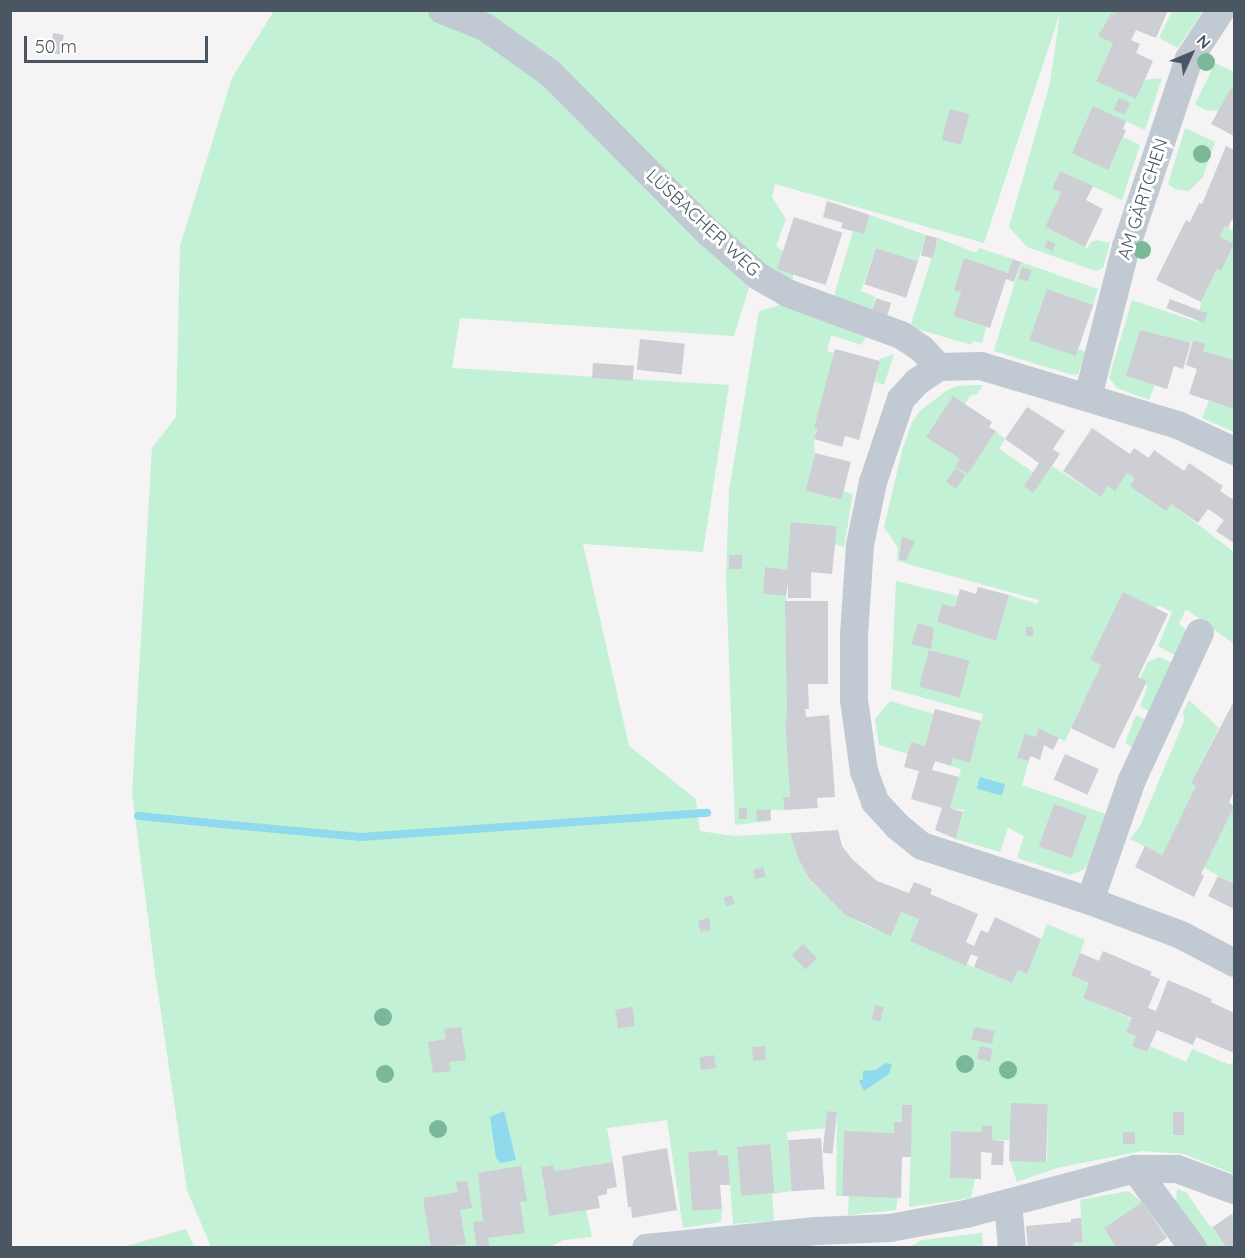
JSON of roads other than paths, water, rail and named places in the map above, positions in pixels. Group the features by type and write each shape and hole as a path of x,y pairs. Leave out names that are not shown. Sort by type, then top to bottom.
{"street":[{"name":"LÜSBACHER WEG","path":"442,10 485,27 550,73 709,233 758,276 787,293 901,335 922,349 939,367"},
{"name":"AM GÄRTCHEN","path":"1088,397 1126,247 1190,59 1221,10"},
{"path":"1234,451 1178,425 981,366 939,367 917,382 901,399 873,482 860,545 854,636 854,700 864,771 875,802 897,826 922,846 1090,901 1181,935 1234,963"},
{"path":"1090,901 1132,780 1200,633"},
{"path":"646,1248 816,1231 891,1238 1008,1203 1135,1169 1177,1169 1234,1190"},
{"path":"1135,1169 1193,1248"},
{"path":"1008,1203 1012,1248"}],"water":[{"path":"980,777 1005,784 1002,796 977,789"},
{"path":"886,1063 892,1064 889,1074 864,1091 859,1081 863,1079 863,1071 875,1070"},
{"path":"504,1111 516,1160 501,1163 496,1158 490,1117"}],"waterway":[{"path":"138,816 361,837 707,813"}]}
